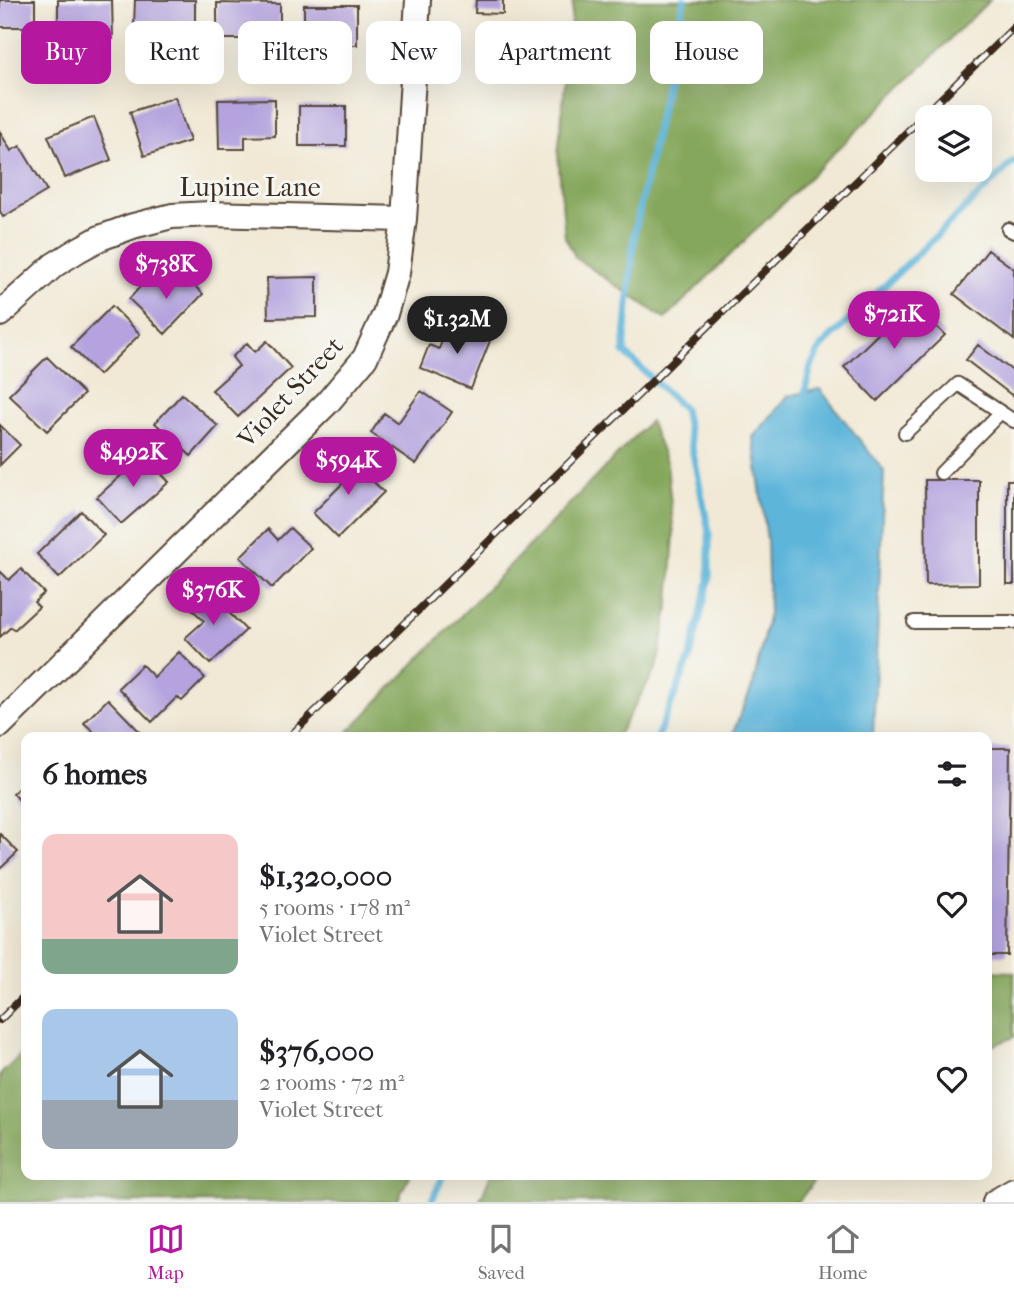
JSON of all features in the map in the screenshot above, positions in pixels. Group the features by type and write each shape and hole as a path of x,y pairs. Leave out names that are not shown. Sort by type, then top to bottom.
{"street":[{"name":"Violet Street","path":"0,724 328,402 365,358 385,314 397,273 404,219 418,0"},
{"name":"Lupine Lane","path":"0,314 54,265 78,250 100,238 133,226 172,216 210,214 404,219"},
{"path":"995,1202 1014,1191"}],"lane":[{"path":"905,433 958,384 1014,421"},
{"path":"942,473 1001,412"},
{"path":"914,622 1014,622"}],"green space":[{"path":"573,0 990,0 665,319 576,258 565,237 558,155 565,84 636,84 636,21 571,21"},
{"path":"650,421 667,464 674,535 669,604 657,667 620,732 348,732"},
{"path":"992,971 1014,972 1014,1037 992,1046"},
{"path":"21,1055 21,1180 407,1180 397,1202 0,1202 0,1075"},
{"path":"488,1180 815,1180 798,1202 479,1202"}],"water":[{"path":"820,389 884,471 873,732 733,732 753,685 769,613 767,540 753,437 788,396"}],"building":[{"path":"0,0 35,0 35,21 21,21 21,27 0,27"},
{"path":"58,0 112,0 113,39 111,21 58,21"},
{"path":"135,0 195,0 195,21 134,21"},
{"path":"476,0 503,0 503,14 475,13"},
{"path":"217,3 280,4 280,21 238,21 238,39 224,39 224,21 217,21"},
{"path":"304,5 357,5 357,45 352,45 352,21 304,21"},
{"path":"175,97 190,141 144,156 130,112"},
{"path":"275,99 275,136 245,137 245,149 219,149 218,100"},
{"path":"299,106 346,106 346,146 299,146"},
{"path":"94,117 111,160 65,178 48,136"},
{"path":"0,132 11,151 20,146 47,191 3,217 0,211"},
{"path":"988,250 1014,269 1014,340 954,294"},
{"path":"181,273 203,294 165,334 129,299 149,277 164,291"},
{"path":"317,277 317,317 268,318 267,278"},
{"path":"911,302 945,335 877,401 844,367"},
{"path":"112,306 140,334 99,375 71,347"},
{"path":"449,322 491,338 471,389 420,368 429,345 439,349"},
{"path":"267,341 291,368 238,417 212,390 239,366 232,357 247,343 255,352"},
{"path":"978,345 1014,372 1014,397 966,360"},
{"path":"47,357 84,394 47,431 9,395"},
{"path":"421,391 452,412 416,464 371,433 384,413 398,423"},
{"path":"182,394 218,426 191,456 155,423"},
{"path":"0,425 20,445 0,465"},
{"path":"345,454 384,492 338,538 313,513 343,483 329,470"},
{"path":"144,455 169,482 121,524 97,497"},
{"path":"925,480 979,480 979,584 926,585"},
{"path":"1007,480 1014,480 1014,584 1007,584"},
{"path":"81,511 104,535 59,578 37,554"},
{"path":"290,528 311,548 272,588 240,557 268,529 278,540"},
{"path":"21,569 44,593 34,602 39,607 14,630 11,627 0,637 0,574 1,572 9,580"},
{"path":"205,588 246,630 210,664 185,638 204,621 188,605"},
{"path":"179,652 205,678 182,701 177,697 152,722 118,688 142,665 154,677"},
{"path":"108,699 140,732 94,732 84,723"},
{"path":"992,748 1010,748 1007,955 992,955"},
{"path":"21,786 21,802 13,793"},
{"path":"0,834 18,852 0,869"}],"waterway":[{"path":"659,732 689,661 709,580 709,532 684,409 624,352 634,235 684,0"},
{"path":"803,400 811,366 821,347 1014,161"},
{"path":"431,1202 441,1180"}],"railway":[{"path":"294,732 1014,27"},
{"path":"0,1020 21,999"}]}
